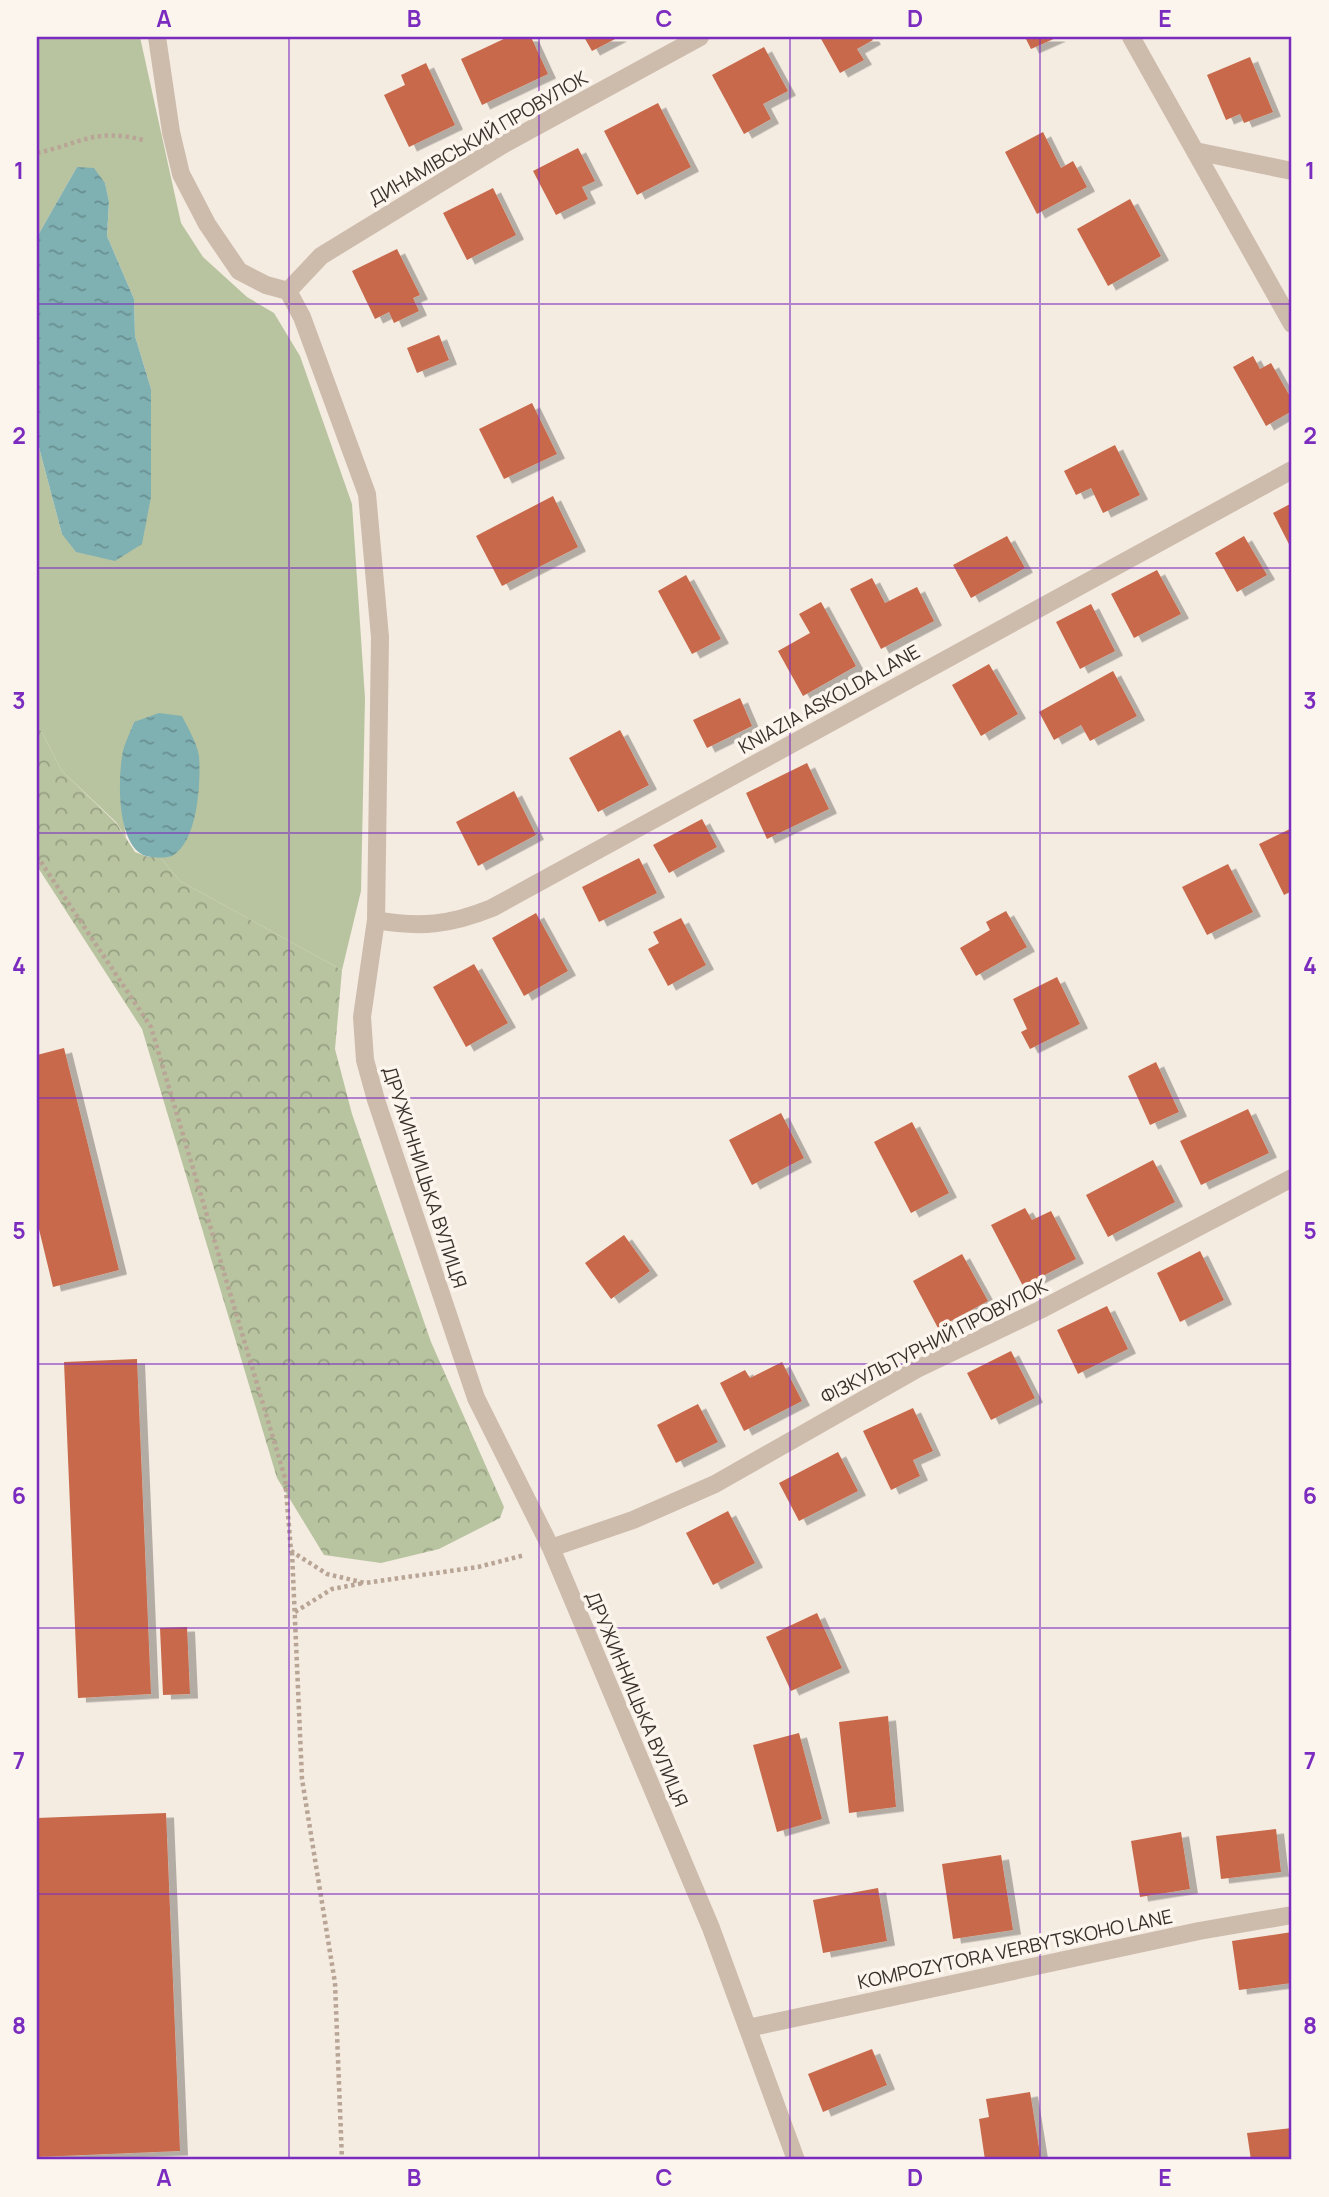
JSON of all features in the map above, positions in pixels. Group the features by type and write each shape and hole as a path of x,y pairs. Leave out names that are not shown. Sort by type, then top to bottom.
{"street":[{"path":"157,37 181,174 207,224 239,271 266,285 288,291"},
{"name":"ДИНАМІВСЬКИЙ ПРОВУЛОК","path":"288,291 321,256 332,249 504,144 700,37"},
{"path":"1131,37 1292,324"},
{"path":"1195,151 1292,172"},
{"name":"ДРУЖИННИЦЬКА ВУЛИЦЯ","path":"288,291 302,317 368,494 380,638 376,920 362,1017 365,1060 376,1100 477,1398 551,1548 711,1928 796,2160"},
{"name":"KNIAZIA ASKOLDA LANE","path":"376,920 411,926 459,921 492,908 1292,470"},
{"name":"ФІЗКУЛЬТУРНИЙ ПРОВУЛОК","path":"551,1548 633,1520 715,1484 916,1369 1040,1310 1292,1178"},
{"name":"KOMPOZYTORA VERBYTSKOHO LANE","path":"748,2028 1199,1931 1292,1914"}],"path":[{"path":"37,153 81,138 120,134 174,143"},
{"path":"37,856 150,1027 285,1478 295,1612 302,1779 335,1983 342,2160"},
{"path":"295,1612 332,1589 478,1567 551,1548"},
{"path":"291,1551 327,1574 365,1583"}],"green space":[{"path":"37,37 140,37 181,223 203,257 247,297 274,313 300,356 352,504 365,698 361,891 342,970 180,881 160,857 170,857 134,722 122,779 126,838 116,822 62,771 37,723 37,440 62,534 151,497 151,389 135,336 134,299 107,236 109,203 105,183 94,169 77,167 37,237"},
{"path":"37,723 62,771 116,823 135,852 148,857 160,857 180,881 342,970 335,1049 352,1114 431,1342 504,1507 500,1518 439,1549 381,1563 324,1555 277,1478 142,1029 37,866"}],"water":[{"path":"77,167 94,168 105,183 109,202 107,236 134,299 135,336 151,389 151,497 142,544 115,561 76,552 62,534 37,440 37,237"},
{"path":"159,713 182,716 199,756 198,795 192,825 181,849 172,856 162,858 139,852 131,842 121,811 120,792 124,747 134,722"}],"building":[{"path":"508,37 531,37 548,74 482,105 461,59"},
{"path":"584,37 619,37 592,51"},
{"path":"820,37 871,37 873,40 857,49 864,60 840,73"},
{"path":"1025,37 1058,37 1031,49"},
{"path":"764,47 788,91 763,104 771,119 744,134 712,75"},
{"path":"1250,57 1273,112 1244,123 1240,114 1226,120 1207,75"},
{"path":"426,63 455,125 409,147 384,95 405,85 401,75"},
{"path":"658,103 691,167 637,195 604,131"},
{"path":"1043,132 1061,168 1073,161 1087,187 1037,214 1005,152"},
{"path":"578,148 595,181 582,187 588,199 556,215 533,171"},
{"path":"493,188 516,235 467,260 443,213"},
{"path":"1130,199 1161,256 1108,286 1077,229"},
{"path":"397,249 420,295 413,298 419,311 394,323 389,312 375,319 352,271"},
{"path":"439,335 449,360 417,373 407,348"},
{"path":"1253,356 1260,369 1271,363 1292,400 1292,411 1266,426 1233,367"},
{"path":"532,403 557,454 504,479 479,429"},
{"path":"1115,445 1140,495 1103,513 1091,488 1076,495 1064,471"},
{"path":"553,496 578,547 502,586 476,536"},
{"path":"1292,503 1292,550 1273,513"},
{"path":"1007,536 1025,568 971,598 953,565"},
{"path":"1244,536 1267,575 1237,592 1215,553"},
{"path":"1157,570 1181,614 1134,638 1111,594"},
{"path":"686,575 721,639 692,654 658,591"},
{"path":"872,578 885,603 917,587 934,621 881,649 850,589"},
{"path":"821,602 856,666 803,696 778,651 810,633 799,614"},
{"path":"1091,604 1115,651 1080,669 1056,622"},
{"path":"989,664 1018,714 981,736 952,685"},
{"path":"1113,671 1137,716 1090,741 1081,725 1054,740 1039,712"},
{"path":"740,698 752,726 707,748 693,720"},
{"path":"620,730 649,785 598,812 569,758"},
{"path":"807,763 829,809 767,839 746,793"},
{"path":"514,791 536,835 478,866 456,822"},
{"path":"702,819 717,847 669,873 653,845"},
{"path":"1292,828 1292,891 1284,895 1259,844"},
{"path":"639,858 657,893 599,922 582,887"},
{"path":"1228,864 1253,912 1207,935 1182,887"},
{"path":"1006,911 1027,947 976,976 960,948 990,930 986,922"},
{"path":"536,913 568,971 524,996 492,938"},
{"path":"681,918 706,965 668,986 648,949 659,943 653,932"},
{"path":"474,964 508,1023 466,1047 433,987"},
{"path":"1057,977 1080,1024 1030,1049 1021,1032 1027,1029 1013,999"},
{"path":"64,1048 119,1270 53,1287 37,1221 37,1055"},
{"path":"1156,1062 1179,1112 1150,1125 1128,1076"},
{"path":"1248,1109 1269,1153 1201,1185 1180,1141"},
{"path":"781,1113 804,1158 752,1185 729,1140"},
{"path":"912,1122 949,1193 911,1213 874,1142"},
{"path":"1153,1160 1175,1202 1108,1237 1086,1195"},
{"path":"1025,1208 1032,1220 1051,1211 1076,1259 1023,1286 991,1225"},
{"path":"624,1235 650,1271 611,1299 585,1263"},
{"path":"1200,1251 1224,1300 1180,1322 1157,1273"},
{"path":"962,1254 988,1301 938,1328 913,1281"},
{"path":"1107,1306 1128,1349 1078,1374 1057,1330"},
{"path":"1011,1351 1035,1398 991,1420 967,1373"},
{"path":"137,1359 151,1694 78,1698 64,1362"},
{"path":"782,1362 802,1401 744,1431 720,1383 745,1370 750,1378"},
{"path":"698,1404 718,1442 676,1463 657,1425"},
{"path":"913,1408 933,1451 913,1460 920,1476 891,1490 863,1431"},
{"path":"838,1452 858,1491 799,1521 779,1483"},
{"path":"728,1511 755,1563 713,1585 686,1533"},
{"path":"817,1613 842,1668 791,1691 766,1637"},
{"path":"187,1627 190,1694 163,1695 160,1628"},
{"path":"888,1716 896,1807 849,1813 839,1722"},
{"path":"799,1733 822,1819 777,1832 753,1745"},
{"path":"166,1813 180,2151 37,2157 37,1818"},
{"path":"1276,1829 1281,1872 1221,1879 1216,1836"},
{"path":"1181,1832 1190,1889 1140,1897 1131,1841"},
{"path":"1001,1855 1013,1930 953,1939 942,1864"},
{"path":"878,1888 887,1941 823,1953 813,1900"},
{"path":"1292,1932 1292,1983 1239,1990 1232,1941"},
{"path":"872,2049 887,2085 823,2112 808,2074"},
{"path":"1030,2092 1041,2160 985,2160 979,2119 989,2117 986,2099"},
{"path":"1292,2128 1292,2160 1251,2160 1247,2133"}]}
